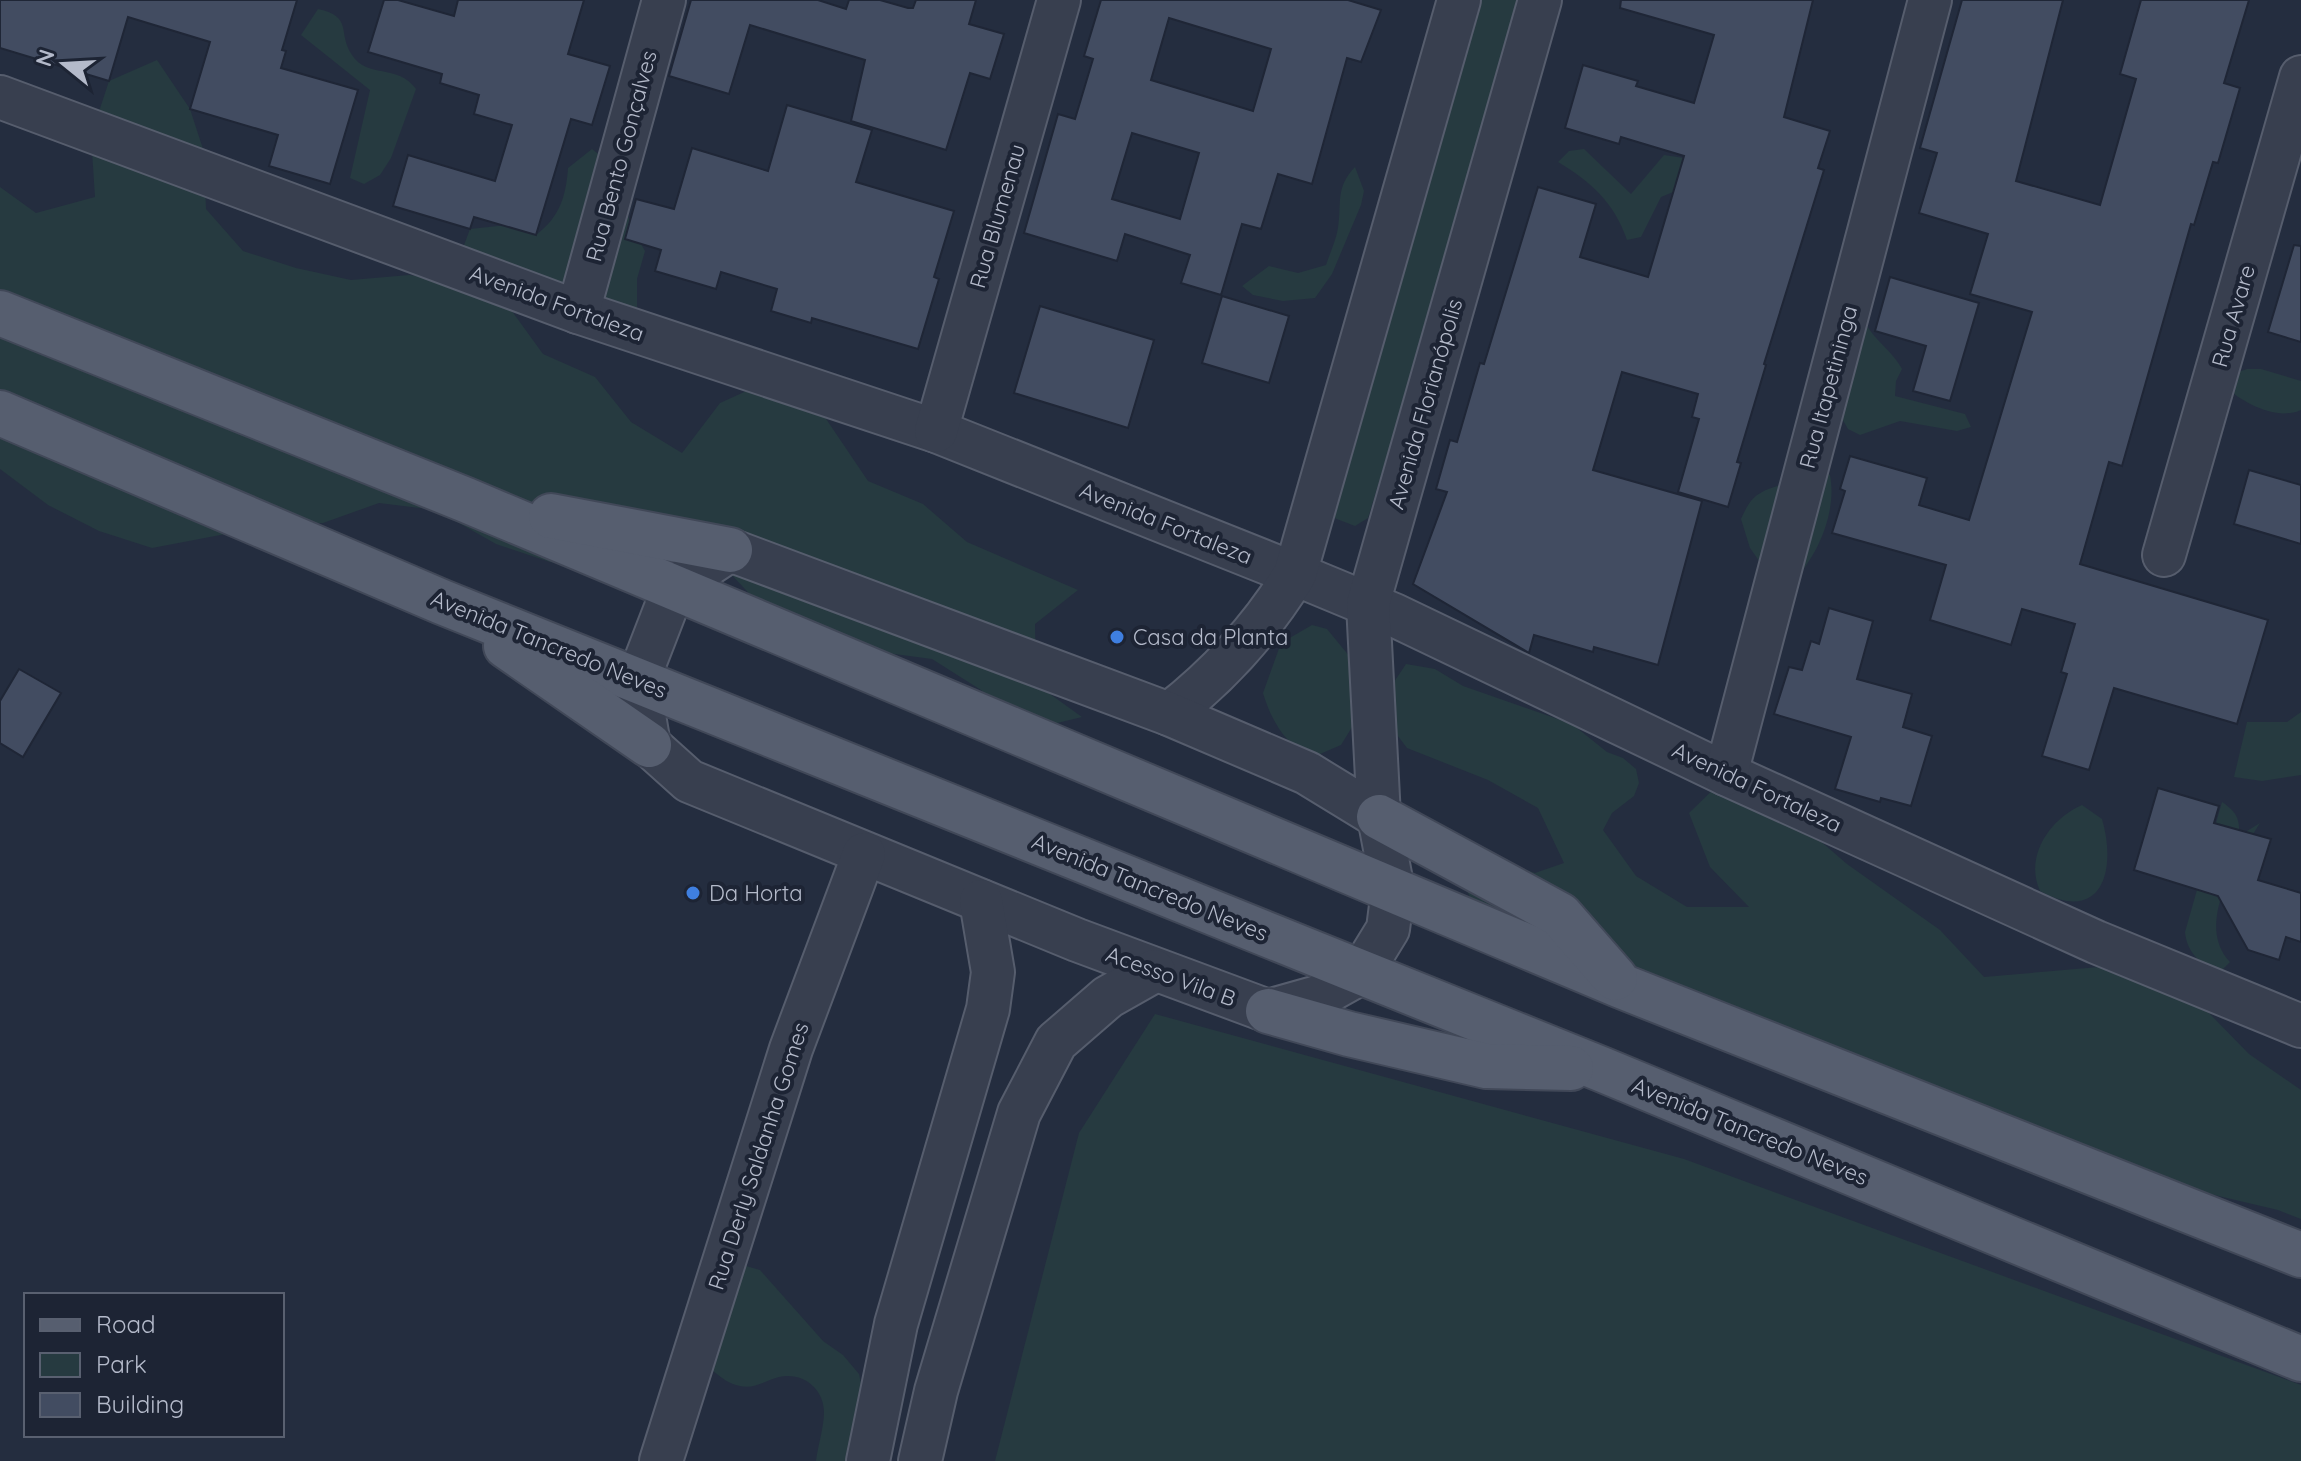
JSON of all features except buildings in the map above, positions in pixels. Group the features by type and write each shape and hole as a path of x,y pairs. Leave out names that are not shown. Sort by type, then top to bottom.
{"main road":[{"path":"0,313 466,500 1621,986 2301,1255"},
{"name":"Avenida Tancredo Neves","path":"0,413 442,602 1601,1069 2301,1359"},
{"path":"466,500 730,550"},
{"path":"442,602 649,745"},
{"path":"1379,817 1560,915 1621,986"},
{"path":"1268,1011 1349,1034 1486,1066 1601,1069"}],"street":[{"name":"Rua Bento Gonçalves","path":"578,312 664,0"},
{"name":"Rua Blumenau","path":"936,431 1059,0"},
{"path":"1169,714 1204,687 1274,608 1295,574 1459,0"},
{"name":"Avenida Florianópolis","path":"1361,973 1388,929 1393,890 1379,817 1368,604 1540,0"},
{"name":"Rua Itapetininga","path":"1726,774 1930,0"},
{"name":"Rua Avare","path":"2164,555 2301,77"},
{"name":"Avenida Fortaleza","path":"0,97 578,312 936,431 1295,574 1368,604 1726,774 2096,942 2301,1026"},
{"path":"649,745 638,680 674,587 730,550 1169,714 1307,773 1379,817"},
{"name":"Acesso Vila B","path":"649,745 689,781 1154,971 1268,1011"},
{"name":"Rua Derly Saldanha Gomes","path":"661,1461 791,1049 864,854"},
{"path":"868,1461 896,1324 988,1009 993,972 981,901"},
{"path":"920,1461 936,1391 1019,1113 1056,1042 1108,997 1154,971"},
{"path":"1268,1011 1318,997 1361,973"}],"green space":[{"path":"1478,0 1526,0 1368,518 1355,526 1329,516"},
{"path":"318,9 329,12 341,21 348,47 358,62 400,76 416,89 391,158 380,175 364,184 350,178 370,90 301,35"},
{"path":"157,60 190,109 204,152 206,209 243,251 296,268 351,280 409,275 468,283 460,256 470,229 507,225 536,235 551,221 560,205 568,168 592,149 615,167 631,226 645,251 637,279 637,307 615,322 501,296 543,354 595,377 631,422 682,453 720,403 764,383 816,404 868,481 923,504 967,542 1078,590 1035,624 1036,684 1082,717 1024,731 981,690 932,659 872,651 765,610 725,568 666,558 609,572 550,562 496,544 436,510 379,503 323,523 262,527 152,548 99,531 48,505 0,469 0,187 36,213 95,197 91,136 109,81"},
{"path":"1584,149 1631,194 1664,155 1684,158 1690,185 1661,197 1641,237 1627,240 1600,194 1558,162 1569,151"},
{"path":"1355,167 1364,191 1361,205 1332,274 1315,298 1283,301 1253,295 1242,286 1269,266 1298,273 1326,265 1337,233 1344,182"},
{"path":"1864,320 1902,369 1896,381 1895,396 1965,414 1971,427 1957,431 1900,421 1860,435 1848,429 1840,415"},
{"path":"2247,369 2261,369 2301,381 2301,410 2281,413 2261,409 2225,387 2233,374"},
{"path":"1807,462 1830,475 1831,502 1824,531 1812,557 1795,579 1769,575 1750,548 1741,519 1757,495 1786,482"},
{"path":"1312,625 1327,629 1355,663 1357,719 1341,745 1313,757 1287,739 1270,713 1263,693 1281,643"},
{"path":"1406,664 1435,669 1463,686 1572,724 1607,752 1623,758 1636,769 1639,783 1634,796 1612,813 1603,830 1636,876 1687,907 1749,907 1710,867 1689,813 1721,782 1803,826 1847,864 1940,930 1984,977 2099,967 2153,984 2207,1011 2249,1054 2301,1090 2301,1219 2278,1210 2159,1182 1968,1099 1904,1081 1472,901 1460,877 1505,863 1535,873 1564,863 1538,808 1488,780 1407,748 1388,723 1388,691"},
{"path":"2301,712 2301,775 2262,781 2234,777 2247,722 2287,722"},
{"path":"2222,802 2236,816 2239,836 2260,823 2223,891 2216,929 2220,947 2230,962 2220,972 2196,957 2188,946 2185,932"},
{"path":"2082,805 2102,819 2106,838 2105,873 2100,887 2091,897 2078,901 2061,900 2040,891 2035,865 2050,829"},
{"path":"1155,1014 1684,1159 2301,1385 2301,1461 995,1461 1079,1133"},
{"path":"746,1266 760,1270 823,1341 843,1355 859,1374 864,1397 857,1461 816,1461 824,1412 818,1392 808,1382 782,1376 747,1387 729,1382 713,1371 714,1343 720,1316"}],"place":[{"name":"Casa da Planta","path":"1117,637"},
{"name":"Da Horta","path":"693,893"}]}
